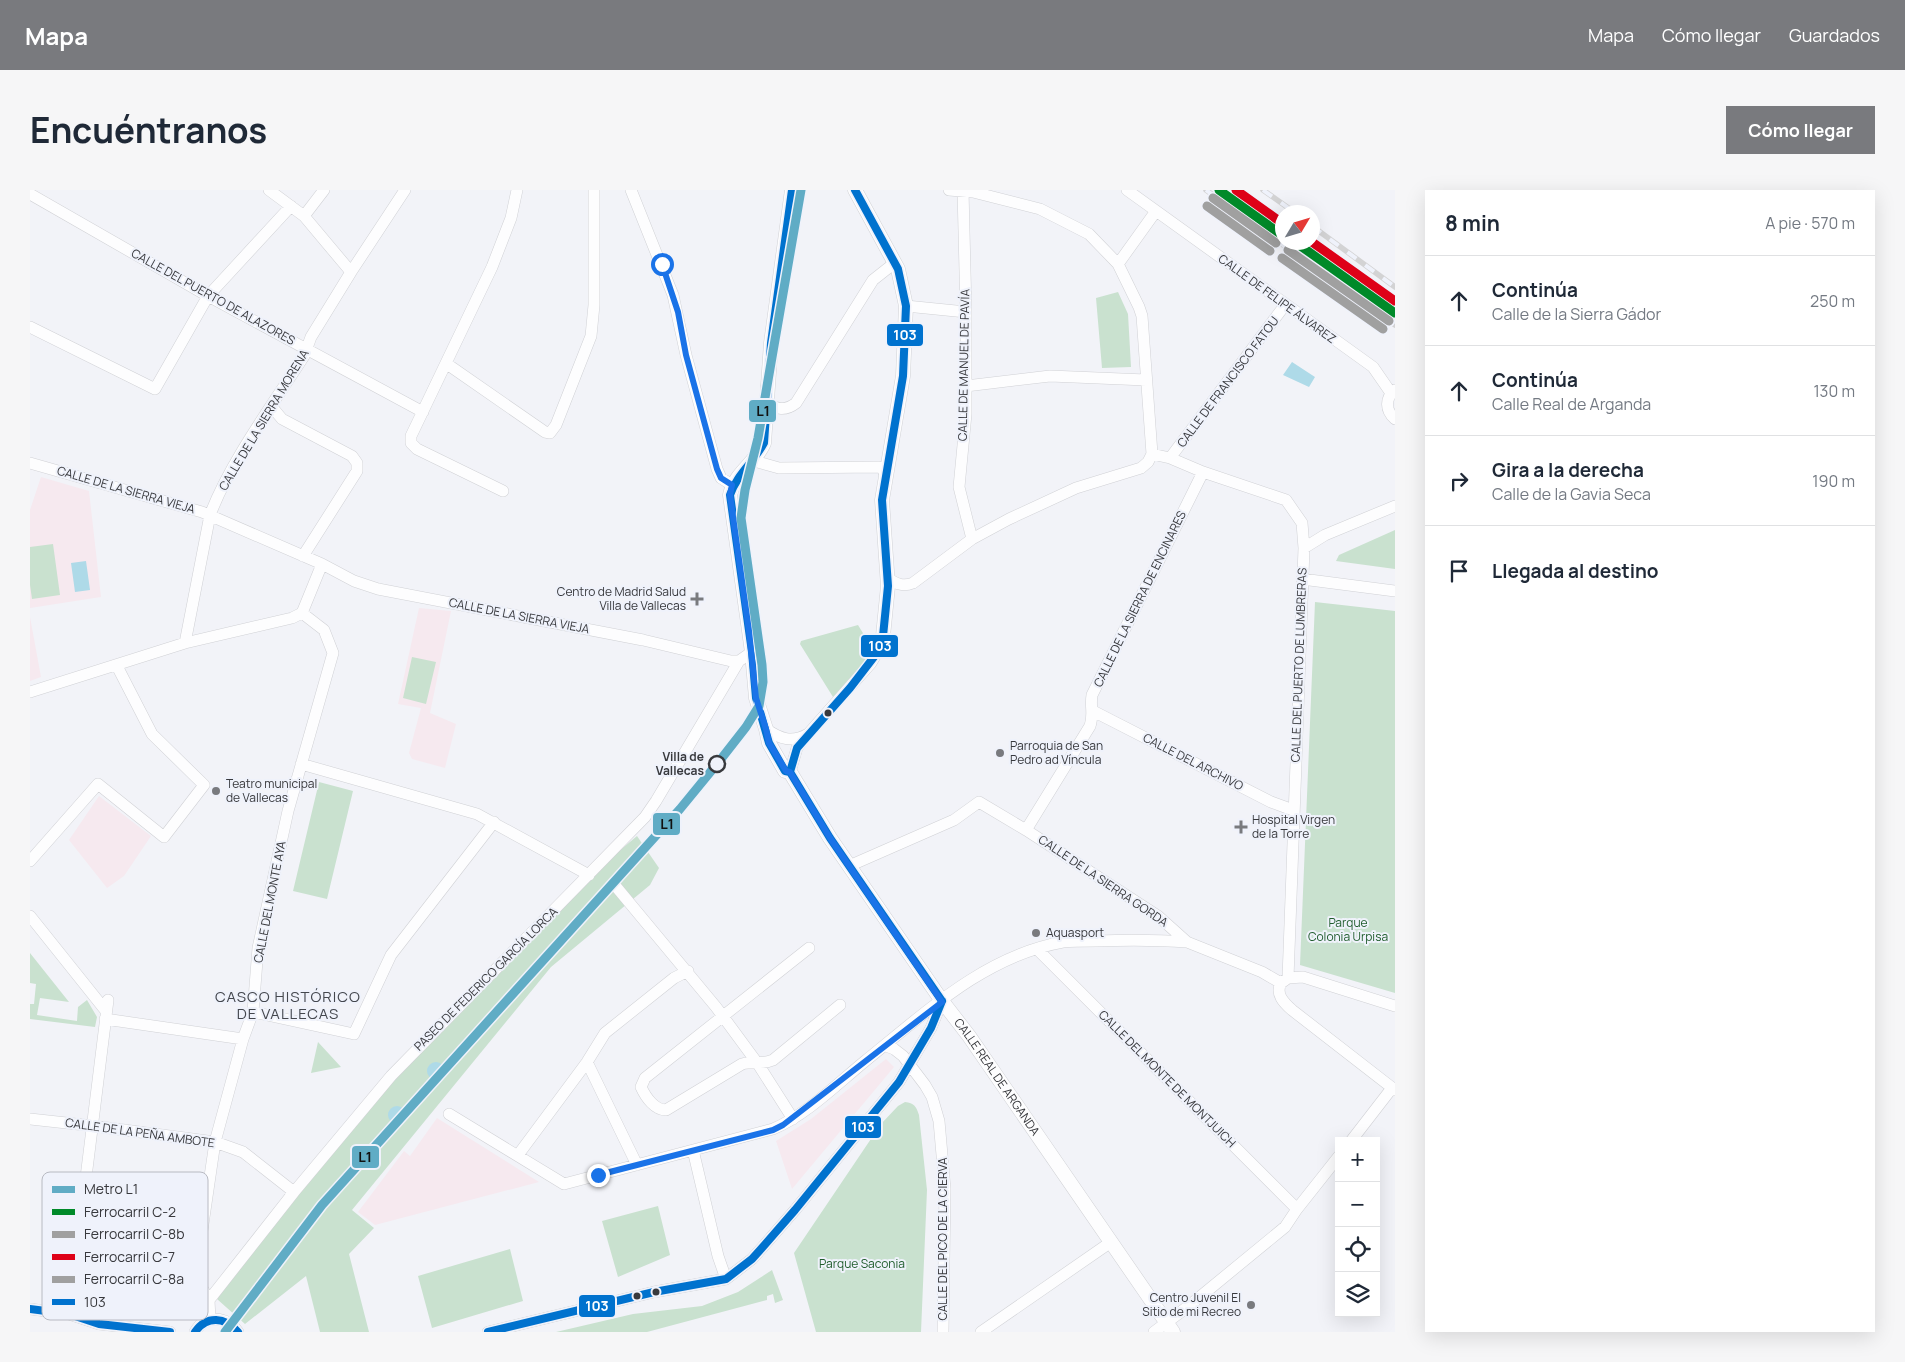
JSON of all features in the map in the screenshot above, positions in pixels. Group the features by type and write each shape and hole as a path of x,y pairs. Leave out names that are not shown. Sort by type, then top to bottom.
{"street":[{"path":"269,190 304,216 351,272"},
{"path":"304,216 324,190"},
{"name":"CALLE DE LA SIERRA MORENA","path":"185,643 210,516 239,458 307,349 311,337 405,190"},
{"path":"503,491 417,449 411,443 411,436 492,267 511,218 517,190"},
{"path":"447,364 545,432 550,433 556,425 591,336 594,305 594,190"},
{"path":"631,190 673,295 686,355 717,469 721,478 732,485 736,478 754,461 764,443 771,343 792,190"},
{"path":"790,772 798,748 871,662 877,653 883,636 888,578 882,520 882,500 903,376 906,306 902,280 894,261 855,190"},
{"path":"888,578 900,585 913,583 972,539 1009,519 1076,488 1110,476 1135,471 1150,458 1142,316 1140,307 1118,264 1089,234 1040,209 973,192 949,190"},
{"name":"CALLE DE FELIPE ÁLVAREZ","path":"1127,190 1373,367 1393,391"},
{"name":"CALLE DE MANUEL DE PAVÍA","path":"962,191 966,312 966,414 960,487 972,539"},
{"name":"CALLE DEL PUERTO DE ALAZORES","path":"30,194 208,296 423,412"},
{"path":"30,327 156,389 208,296 291,206"},
{"path":"1118,264 1156,211"},
{"path":"767,402 783,409 791,407 796,403 872,280 892,265 894,261"},
{"name":"CALLE DE FRANCISCO FATOU","path":"1170,458 1285,305"},
{"path":"906,306 966,312"},
{"path":"966,386 1050,376 1146,380"},
{"path":"1393,391 1387,404 1391,416 1395,419"},
{"path":"272,406 282,419 352,456 357,463 357,471 303,556"},
{"name":"CALLE DEL PUERTO DE LUMBRERAS","path":"1150,458 1170,458 1202,472 1286,500 1302,523 1304,548 1284,980"},
{"path":"754,461 779,468 879,467 882,468 885,474"},
{"name":"CALLE DE LA SIERRA VIEJA","path":"30,463 210,516 322,564 354,581 378,589 643,640 730,661 740,661"},
{"name":"CALLE DE LA SIERRA DE ENCINARES","path":"1026,830 1090,726 1093,718 1092,695 1202,472"},
{"name":"CALLE REAL DE ARGANDA","path":"732,485 730,495 752,652 756,698 769,743 786,771 790,772 849,866 942,1002 968,1036 1170,1328"},
{"path":"1304,548 1325,535 1395,506"},
{"path":"30,692 185,643 297,615 322,564"},
{"path":"1302,579 1395,590"},
{"name":"CALLE DEL MONTE AYA","path":"208,1190 215,1142 243,1039 253,1012 258,948 288,810 333,654 324,630 297,615"},
{"name":"PASEO DE FEDERICO GARCÍA LORCA","path":"209,1300 294,1192 391,1076 632,831 650,810 740,661 752,652"},
{"path":"30,861 98,784 164,837 204,785 152,734 117,666"},
{"name":"CALLE DEL ARCHIVO","path":"1093,711 1271,802 1293,810"},
{"path":"766,729 775,736 792,740 809,734"},
{"path":"301,764 477,814 589,875"},
{"name":"CALLE DE LA SIERRA GORDA","path":"849,866 954,820 979,802 1026,830 1158,916 1187,942 1284,980 1303,977 1395,1006"},
{"path":"253,1012 354,1034 391,955 494,822"},
{"path":"613,883 688,971 758,1064 793,1119"},
{"path":"30,916 106,1010 243,1039"},
{"path":"449,1114 564,1184 773,1130 793,1119 983,972 1037,949 1064,942 1146,939 1187,942"},
{"path":"809,948 645,1078 641,1087 655,1107 660,1110 666,1110 742,1064 750,1062 766,1063 773,1060 840,1005"},
{"name":"CALLE DEL MONTE DE MONTJUICH","path":"1037,949 1296,1209"},
{"path":"518,1155 587,1062 606,1033 674,978 688,971"},
{"path":"1284,980 1278,989 1284,1002 1292,1010 1394,1089 1354,1137"},
{"path":"488,1332 654,1292 726,1279 752,1259 795,1210 899,1082 932,1028 942,1002"},
{"path":"88,1172 106,1010"},
{"name":"CALLE DEL PICO DE LA CIERVA","path":"886,1046 894,1049 910,1065 932,1097 939,1121 945,1189 942,1332"},
{"path":"587,1062 637,1165"},
{"name":"CALLE DE LA PEÑA AMBOTE","path":"30,1119 215,1142 243,1152 294,1192"},
{"path":"693,1150 718,1256 726,1279"},
{"path":"1154,1332 1170,1328 1285,1227 1296,1209 1335,1161"},
{"path":"981,1332 1110,1242"},
{"name":"CALLE DEL MONTE AYA","path":"209,1300 210,1320"},
{"path":"195,1332 202,1323 217,1319 226,1321 238,1332"},
{"path":"87,1320 99,1324 170,1332"}],"shaded area":[{"path":"41,477 89,491 101,597 30,608 30,510"},
{"path":"419,608 451,611 430,713 456,724 445,768 412,759 409,753 421,708 398,704"},
{"path":"30,617 41,677 30,681"},
{"path":"99,796 151,836 124,876 107,888 69,840"},
{"path":"886,1059 894,1067 792,1189 776,1141 811,1119"},
{"path":"437,1118 539,1182 375,1225 358,1212 404,1151 410,1156"}],"green space":[{"path":"1118,292 1128,314 1131,367 1102,368 1096,298"},
{"path":"1395,530 1395,569 1336,561 1339,555"},
{"path":"53,544 60,595 32,599 30,547"},
{"name":"Parque Colonia Urpisa","path":"1315,602 1395,611 1395,993 1300,965"},
{"path":"858,625 874,651 833,697 800,644 801,641"},
{"path":"412,657 436,662 426,704 403,698"},
{"path":"319,782 353,791 327,899 293,891"},
{"path":"637,836 659,868 650,885 551,967 352,1210 374,1228 349,1254 369,1332 320,1332 306,1276 245,1324 217,1299 295,1192 391,1076 580,884"},
{"path":"30,953 69,1002 40,998 37,1015 77,1021 78,1007 87,1000 97,1017 95,1027 30,1019 30,1004 34,1004 36,984 30,983"},
{"path":"318,1042 341,1067 311,1073"},
{"name":"Parque Saconia","path":"905,1102 914,1105 919,1115 927,1190 921,1332 816,1332 794,1253 881,1124 898,1106"},
{"path":"658,1206 670,1255 618,1277 602,1221"},
{"path":"510,1249 523,1301 432,1328 418,1276"},
{"path":"772,1270 783,1300 775,1303 773,1294 767,1296 767,1300 647,1332 556,1332 633,1314 702,1306 738,1292"}],"water":[{"path":"1292,362 1315,377 1309,387 1283,375"},
{"path":"86,561 90,590 75,592 71,563"},
{"path":"436,1062 442,1065 445,1071 442,1077 436,1080 430,1077 427,1071 430,1065"},
{"path":"393,1106 401,1106 406,1111 404,1122 393,1124 388,1119 388,1111"}],"railway":[{"path":"1206,190 1395,325"},
{"path":"1263,190 1284,205"},
{"path":"1320,232 1395,287"}],"metro line":[{"name":"L1","path":"225,1332 322,1205 680,809 746,727 759,706 763,682 762,665 741,518 745,490 758,438 801,190"}],"rail line":[{"name":"C-2","path":"1219,190 1275,230"},
{"name":"C-7","path":"1236,190 1275,218"},
{"name":"C-8b","path":"1213,198 1275,242"},
{"name":"C-8a","path":"1207,206 1270,251"},
{"name":"C-7","path":"1320,248 1395,301"},
{"name":"C-8b","path":"1288,250 1389,321"},
{"name":"C-2","path":"1306,250 1395,313"},
{"name":"C-8a","path":"1282,258 1383,329"}],"transit line":[{"name":"103","path":"790,772 785,771 769,743 756,698 752,652 730,495 741,474 764,443 771,343 792,190"},
{"name":"103","path":"790,772 797,748 850,688 877,653 883,636 888,586 882,500 903,376 906,306 898,269 855,190"},
{"name":"103","path":"790,772 830,838 942,1001"},
{"name":"103","path":"488,1332 654,1292 726,1279 752,1259 761,1249 899,1082 931,1028 942,1001"},
{"name":"103","path":"30,1309 42,1311"},
{"name":"103","path":"87,1320 99,1324 170,1332"},
{"name":"103","path":"195,1332 205,1323 216,1320 227,1323 238,1332"}],"place":[{"name":"Centro de Madrid Salud Villa de Vallecas","path":"697,599"},
{"name":"Parroquia de San Pedro ad Víncula","path":"1000,753"},
{"name":"Villa de Vallecas","path":"717,764"},
{"name":"Teatro municipal de Vallecas","path":"216,791"},
{"name":"Hospital Virgen de la Torre","path":"1241,827"},
{"name":"Aquasport","path":"1036,933"},
{"name":"Centro Juvenil El Sitio de mi Recreo","path":"1251,1305"}],"district":[{"name":"CASCO HISTÓRICO DE VALLECAS","path":"288,1006"}],"route":[{"path":"598,1175 773,1130 783,1125 886,1046 925,1013 942,1002 830,838 790,772 786,771 769,743 756,698 752,652 730,495 732,485 721,478 717,469 686,355 678,312 662,264"}]}
